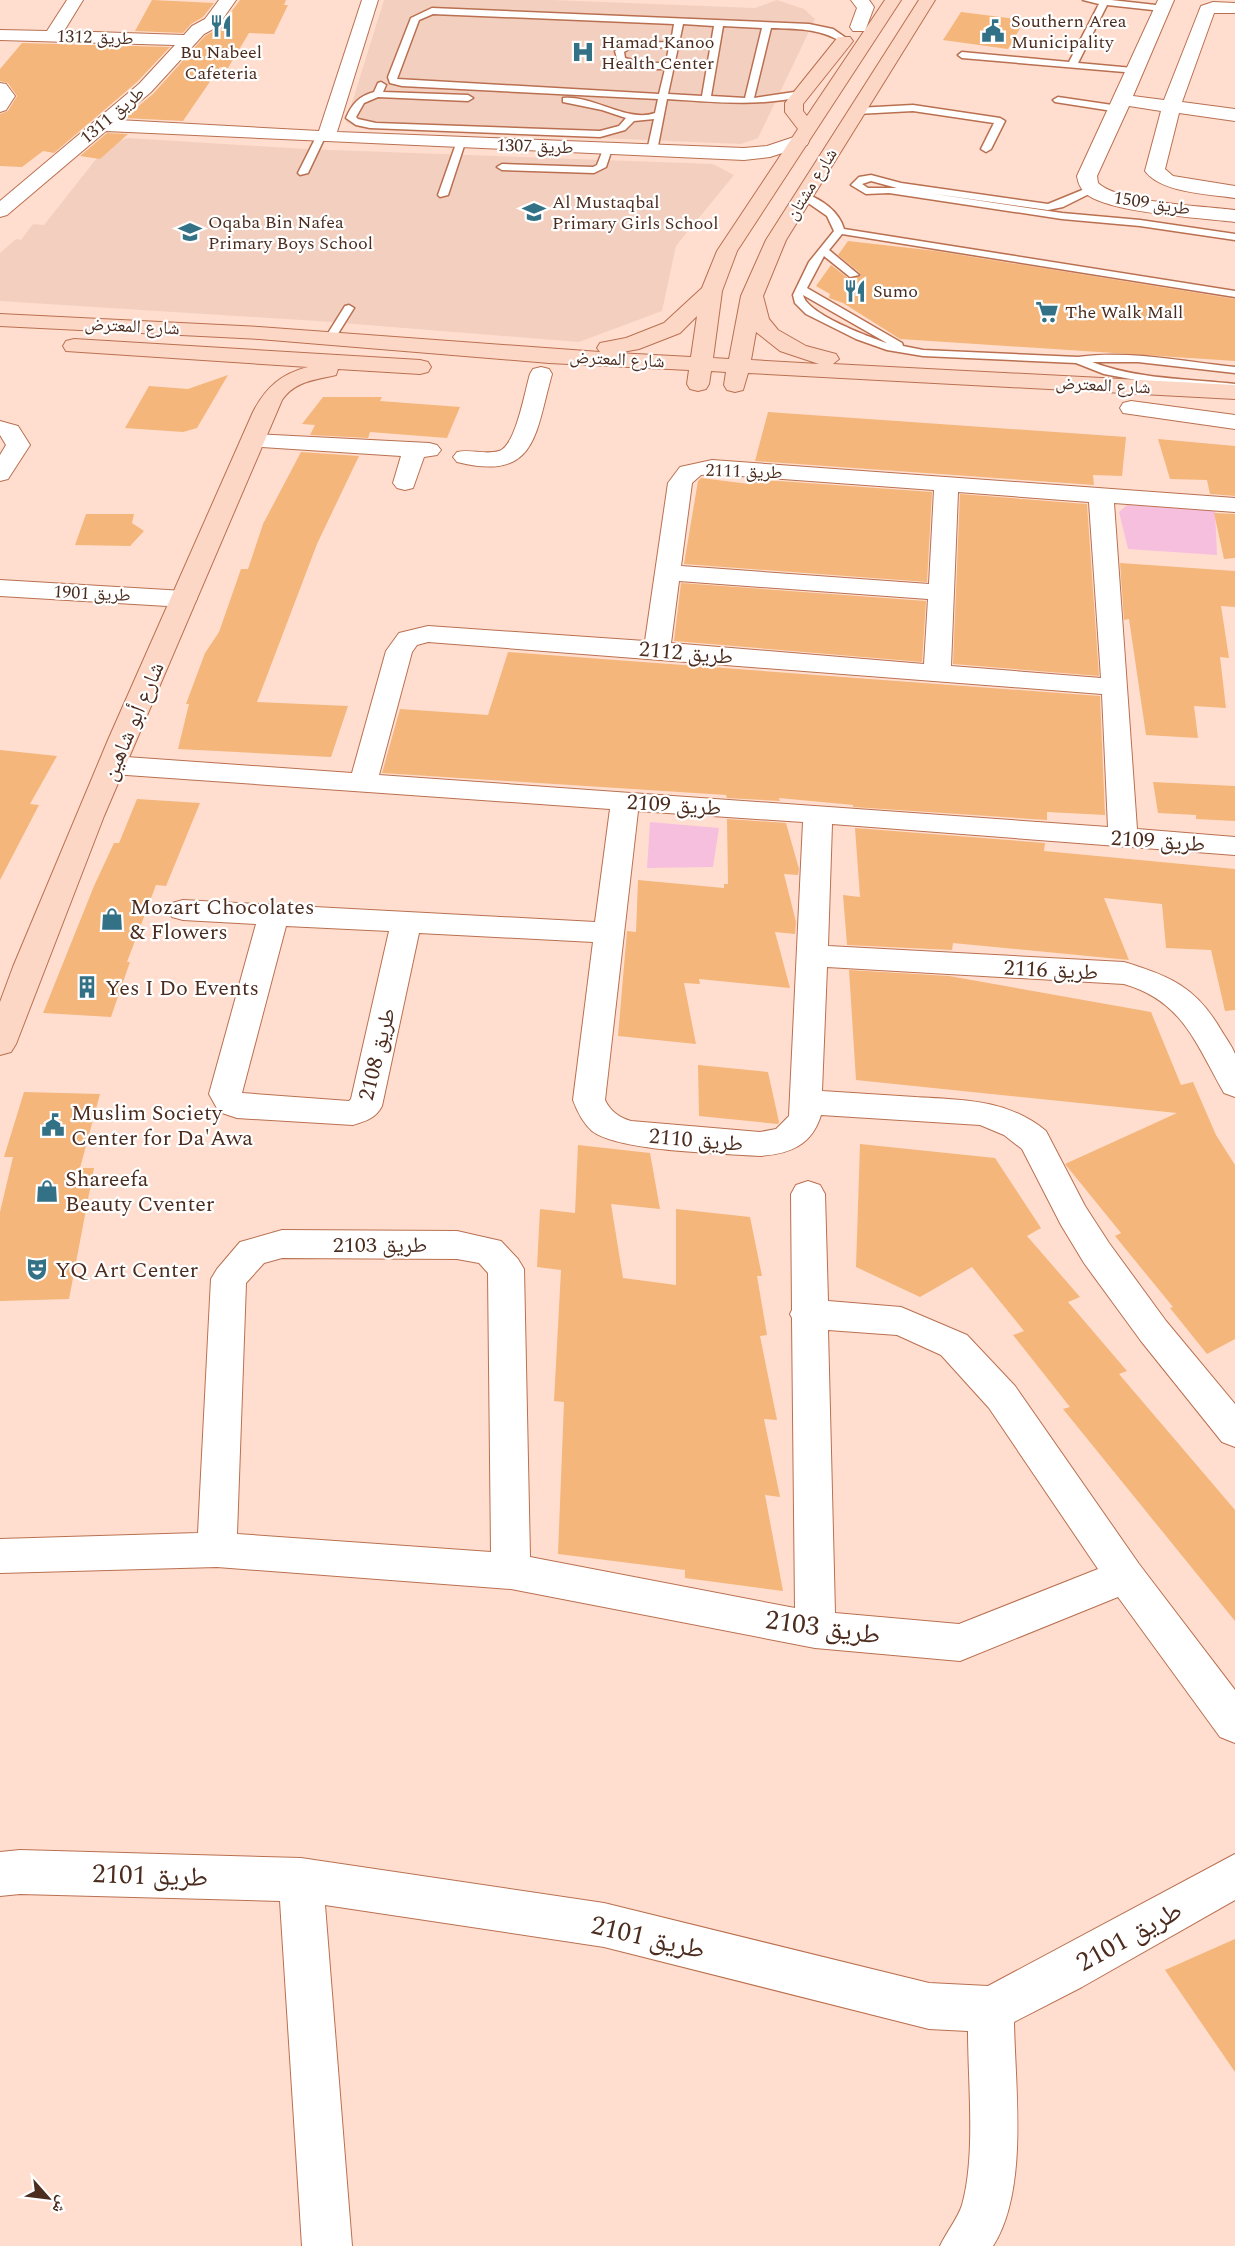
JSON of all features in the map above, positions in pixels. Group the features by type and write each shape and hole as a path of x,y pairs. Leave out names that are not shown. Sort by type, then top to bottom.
{"street":[{"path":"52,36 75,0"},
{"name":"طريق 1311","path":"195,35 198,23 216,0"},
{"name":"طريق 1311","path":"0,211 10,193 145,88 195,35 211,23 228,0"},
{"path":"323,137 370,0"},
{"path":"859,0 866,7 860,27"},
{"name":"شارع مشتان","path":"737,375 752,296 776,240 857,111 875,91 927,0"},
{"name":"طريق 1509","path":"1164,4 1087,176 1092,189 1124,200 1235,216"},
{"path":"804,135 794,112 795,103 845,40 886,5"},
{"name":"شارع مشتان","path":"700,373 711,291 728,251 886,5"},
{"path":"1235,8 1221,7 1207,10 1186,62 1160,146 1155,171 1167,181 1235,192"},
{"name":"طريق 1312","path":"0,35 195,35"},
{"path":"0,88 6,96 0,106"},
{"path":"1120,105 1173,106 1235,115"},
{"name":"طريق 1307","path":"100,125 323,137 744,154 781,149 804,135"},
{"name":"طريق 1307","path":"744,154 768,163 780,171"},
{"path":"465,457 491,459 511,455 521,447 545,365 631,344 657,335 685,318 711,291"},
{"path":"752,296 763,326 778,340 805,352 841,361 941,370 978,378"},
{"name":"شارع المعترض","path":"0,320 330,338 545,365 737,375 1131,408 1235,413"},
{"path":"0,340 33,343"},
{"name":"شارع المعترض","path":"56,344 429,368 545,365"},
{"path":"100,348 253,368 265,376 269,399"},
{"path":"269,399 279,388 296,377 315,372 335,369 429,368"},
{"name":"شارع المعترض","path":"737,375 978,378 1235,392"},
{"name":"شارع أبو شاهين","path":"0,1044 35,949 112,765 254,441 269,399"},
{"path":"1131,408 1235,422"},
{"path":"0,428 10,431 18,445 0,474"},
{"path":"254,441 422,449 405,483"},
{"name":"طريق 2111","path":"657,650 680,483 686,474 693,470 712,468 1235,505"},
{"path":"937,672 946,484"},
{"path":"1101,495 1123,837"},
{"path":"668,573 941,592"},
{"name":"طريق 1901","path":"0,588 184,599"},
{"name":"طريق 2112","path":"363,782 399,651 408,639 417,635 439,634 657,650 1115,687"},
{"name":"طريق 2109","path":"112,765 818,814 1235,846"},
{"name":"طريق 2110","path":"625,801 589,1100 593,1112 602,1122 615,1130 760,1144 777,1143 791,1137 801,1128 805,1116 818,814"},
{"path":"183,910 609,933"},
{"name":"طريق 2108","path":"274,915 225,1094 231,1103 237,1106 353,1113 366,1106 406,922"},
{"name":"طريق 2116","path":"813,956 1124,973 1146,978 1167,987 1184,1000 1235,1085"},
{"path":"806,1102 980,1113 996,1116 1023,1130 1034,1140 1078,1224 1109,1272 1152,1330 1235,1431"},
{"path":"808,1194 808,1314 815,1630"},
{"name":"طريق 2103","path":"217,1550 229,1279 252,1252 282,1244 457,1245 489,1251 506,1269 511,1571"},
{"path":"808,1314 902,1321 954,1346 1002,1397 1125,1576 1235,1723"},
{"name":"طريق 2103","path":"0,1556 217,1550 511,1571 815,1630 960,1643 1125,1576"},
{"name":"طريق 2101","path":"0,1874 20,1872 301,1880 604,1925 929,2006 991,2009 1066,1971 1235,1876"},
{"path":"301,1880 327,2246"},
{"path":"965,2246 983,2218 993,2173 991,2009"}],"lane":[{"name":"طريق 1509","path":"1087,0 1164,4"},
{"path":"1072,66 1104,2"},
{"path":"393,81 392,77 416,18 432,11 516,11 679,22 818,28 830,31 845,40"},
{"path":"652,150 679,22"},
{"path":"706,99 719,24"},
{"path":"750,101 767,25"},
{"path":"670,66 634,64 621,60 619,51 627,45 675,44"},
{"path":"962,55 1133,71"},
{"path":"378,94 380,85 393,81 750,101 801,94"},
{"path":"479,98 378,94 363,98 357,103 351,118 354,121 392,126 600,134 622,128 631,118"},
{"path":"502,99 564,99 611,109 631,118 648,119 660,114"},
{"path":"889,99 913,108"},
{"path":"1058,100 1120,105"},
{"path":"857,111 913,108 1000,121 986,149"},
{"path":"303,173 323,137"},
{"path":"443,195 460,143"},
{"path":"502,167 594,170 601,167 607,149"},
{"path":"1092,189 1076,194 1062,205 1048,207 900,186 871,178 862,179 856,185 866,191 889,190 1052,215 1140,223 1235,237"},
{"path":"804,196 830,213 838,221 839,231 823,250 801,289 799,301 810,312 872,343 903,350 1078,360 1107,357 1143,358 1235,370"},
{"path":"839,231 1235,294"},
{"path":"823,250 854,275"},
{"path":"330,338 349,308"},
{"path":"1078,360 1108,372 1235,387"}],"shaded area":[{"name":"Hamad Kanoo Health Center","path":"384,0 552,0 755,8 777,0 804,9 815,19 758,138 741,144 359,128 346,122"},
{"path":"128,138 305,149 713,164 734,175 676,246 662,311 579,342 317,321 0,301 0,253 16,239 21,240 33,224 44,225 108,144"},
{"path":"1127,505 1215,511 1217,555 1128,549 1119,512"},
{"path":"650,822 719,828 713,867 647,868"}],"building":[{"path":"152,0 214,3 203,17 191,24 183,33 135,31"},
{"path":"240,0 286,0 284,5 288,5 274,34 249,33 228,68 220,67 183,121 124,118 153,94 205,36 219,28"},
{"name":"Southern Area Municipality","path":"961,12 1025,20 1008,49 943,40"},
{"path":"22,43 170,47 137,82 54,153 43,151 22,167 0,166 0,114 8,111 17,96 8,83 0,81 0,69"},
{"path":"107,133 128,134 100,159 80,156"},
{"name":"The Walk Mall","path":"848,241 936,251 1235,299 1235,361 900,339 843,303 829,298 830,294 816,286 831,265 849,279 861,276 838,255"},
{"path":"228,375 197,428 183,432 125,428 149,386 188,389"},
{"path":"323,397 382,397 380,401 460,407 447,438 370,432 368,438 310,435 315,425 302,424"},
{"path":"768,412 1126,437 1122,476 1093,475 1094,485 755,461"},
{"path":"1158,439 1235,446 1235,496 1210,494 1207,480 1170,479"},
{"path":"301,452 359,456 317,544 257,702 348,706 331,757 178,749 189,704 186,704 205,653 219,632 241,569 248,569 263,524"},
{"path":"701,478 749,484 751,479 932,492 927,582 684,564 698,481"},
{"path":"960,494 1087,504 1099,676 953,664"},
{"path":"1214,513 1235,514 1235,558 1224,559"},
{"path":"86,514 134,514 132,523 144,531 130,546 75,545"},
{"path":"1120,563 1235,571 1235,607 1221,606 1229,658 1220,657 1226,708 1194,706 1198,738 1146,735 1129,619 1124,620"},
{"path":"681,583 926,601 922,662 674,641"},
{"path":"508,652 1100,696 1105,815 1047,812 1047,820 853,807 853,805 779,798 780,801 727,798 726,795 382,773 400,709 488,715"},
{"path":"0,750 57,756 30,804 39,805 0,880"},
{"path":"1153,782 1235,786 1235,821 1196,819 1196,815 1158,813"},
{"path":"137,799 200,803 166,886 156,885 127,962 130,962 111,1017 43,1013 94,886 114,843 119,843"},
{"path":"727,819 786,823 799,869 798,875 784,874 796,922 795,934 775,932 790,988 699,979 700,984 684,983 696,1044 618,1036 627,931 636,932 638,880 724,888 724,884 728,884"},
{"path":"855,828 1045,843 1044,851 1235,869 1235,1010 1225,1011 1211,950 1166,948 1162,904 1104,898 1129,960 953,943 952,950 847,945 843,895 860,897"},
{"path":"849,970 949,976 1151,1012 1181,1085 1193,1082 1216,1135 1235,1165 1235,1339 1207,1354 1170,1308 1173,1307 1115,1236 1121,1233 1065,1164 1177,1113 856,1080"},
{"path":"698,1065 768,1072 778,1124 699,1116"},
{"path":"24,1092 100,1094 80,1168 94,1168 69,1299 0,1301 0,1212 13,1157 4,1157"},
{"path":"860,1144 995,1158 1041,1228 1027,1236 1080,1297 1068,1302 1127,1371 1119,1374 1235,1510 1235,1621 1063,1409 1070,1407 1013,1335 1024,1331 972,1267 920,1297 856,1267"},
{"path":"578,1145 650,1153 660,1209 611,1204 623,1278 676,1285 676,1209 750,1217 762,1276 757,1276 767,1335 760,1336 777,1420 764,1419 780,1497 765,1495 783,1591 685,1578 685,1570 558,1554 564,1402 554,1401 561,1270 537,1267 540,1209 575,1213"},
{"path":"1235,1939 1235,2072 1165,1970"}],"place":[{"name":"Bu Nabeel Cafeteria","path":"221,26"},
{"name":"Southern Area Municipality","path":"993,31"},
{"name":"Hamad Kanoo Health Center","path":"583,52"},
{"name":"Al Mustaqbal Primary Girls School","path":"534,212"},
{"name":"Oqaba Bin Nafea Primary Boys School","path":"190,232"},
{"name":"Sumo","path":"855,291"},
{"name":"The Walk Mall","path":"1047,312"},
{"name":"Mozart Chocolates & Flowers","path":"112,919"},
{"name":"Yes I Do Events","path":"87,987"},
{"name":"Muslim Society Center for Da'Awa","path":"53,1125"},
{"name":"Shareefa Beauty Cventer","path":"47,1191"},
{"name":"YQ Art Center","path":"37,1269"}]}
